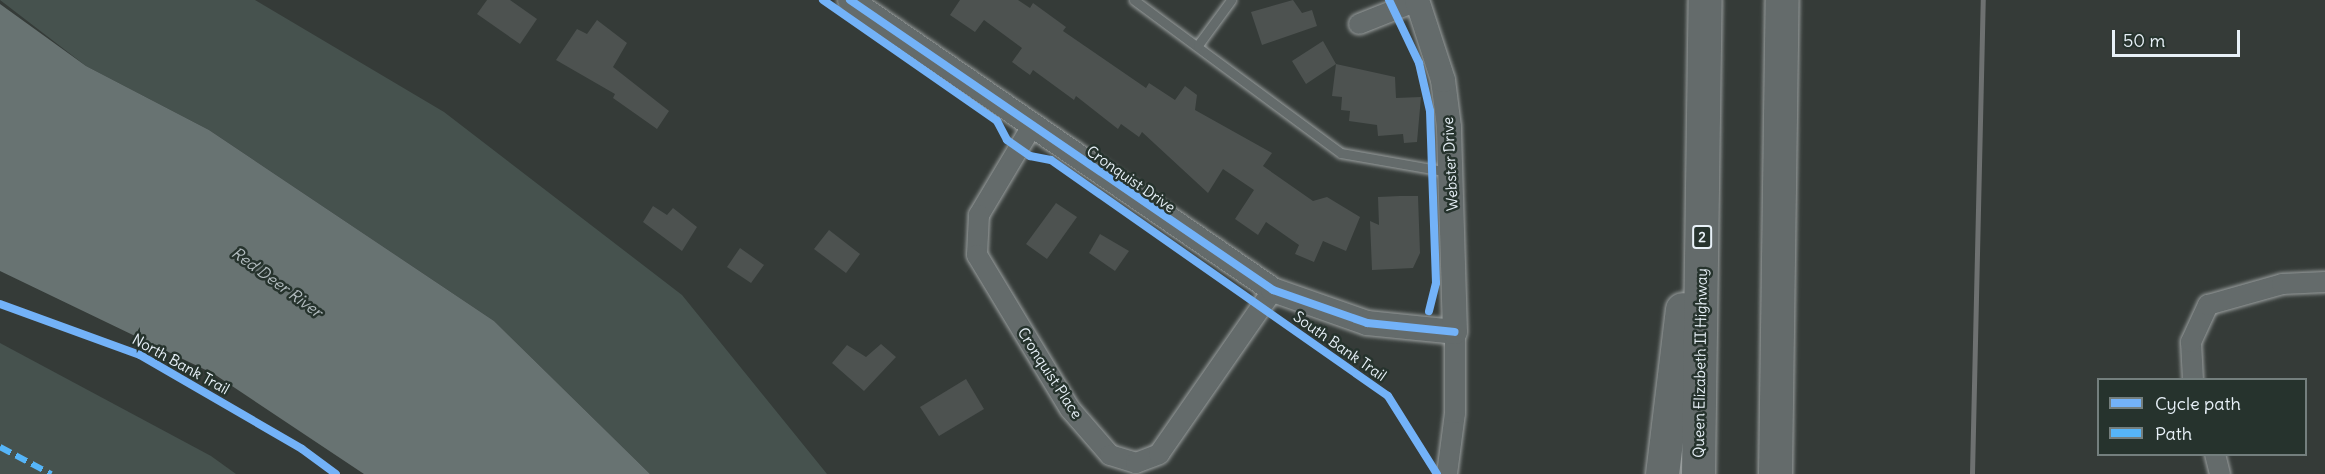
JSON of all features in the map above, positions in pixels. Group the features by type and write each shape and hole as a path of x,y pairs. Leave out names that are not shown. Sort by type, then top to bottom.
{"highway":[{"name":"Queen Elizabeth II Highway","path":"1698,474 1705,0"},
{"path":"1775,474 1782,0"},
{"path":"1662,474 1703,125"}],"street":[{"name":"Cronquist Drive","path":"850,0 1274,290 1367,323 1455,332"},
{"name":"Webster Drive","path":"1359,24 1418,0 1443,80 1452,173 1455,332"},
{"name":"Cronquist Place","path":"1032,126 979,215 977,255 1070,409 1110,455 1136,463 1159,454 1274,290"},
{"path":"2193,378 2191,342 2208,305 2282,284 2325,282"},
{"path":"1447,474 1455,413 1455,332"},
{"path":"2216,456 2220,474"}],"lane":[{"path":"1134,0 1198,45 1341,153 1452,173"},
{"path":"1198,45 1231,0"}],"shaded area":[{"path":"0,0 255,0 444,112 682,295 827,474 650,474 494,321 209,130 86,66"},
{"path":"0,343 211,456 236,474 0,474"}],"water":[{"name":"Red Deer River","path":"0,4 86,66 209,130 494,321 650,474 364,474 214,374 0,271"}],"building":[{"path":"487,0 510,0 537,19 520,44 477,14"},
{"path":"960,0 1018,0 1030,8 1033,3 1066,27 1063,31 1146,88 1149,83 1175,100 1185,86 1197,95 1195,110 1272,153 1263,166 1313,201 1327,197 1360,217 1346,251 1323,241 1314,262 1295,254 1299,245 1266,222 1258,235 1235,219 1254,190 1223,169 1208,193 1142,132 1139,137 1121,124 1118,129 1076,96 1074,100 1033,70 1030,75 1012,62 1022,48 984,20 975,32 950,15"},
{"path":"1293,0 1302,13 1312,10 1317,26 1262,45 1251,12"},
{"path":"597,20 627,43 613,67 669,111 657,129 613,98 615,94 556,60 577,29 587,34"},
{"path":"1323,41 1336,64 1306,84 1292,61"},
{"path":"1336,64 1395,77 1396,98 1421,97 1417,142 1404,143 1403,134 1378,136 1377,125 1349,121 1350,111 1341,110 1342,97 1332,96"},
{"path":"1418,196 1420,253 1413,268 1372,270 1370,221 1379,225 1378,197"},
{"path":"1056,203 1077,217 1047,259 1026,244"},
{"path":"653,206 667,215 673,208 697,227 682,251 643,222"},
{"path":"829,230 860,254 846,273 814,249"},
{"path":"1100,234 1129,251 1115,271 1089,253"},
{"path":"740,248 764,265 751,283 727,267"},
{"path":"881,344 896,357 864,391 832,363 847,345 866,357"},
{"path":"966,379 984,409 939,436 920,407"}],"railway":[{"path":"1972,474 1983,0"}],"marked path":[{"path":"0,447 51,474"}],"cycle path":[{"name":"South Bank Trail","path":"823,0 997,121 1007,140 1030,156 1051,160 1388,396 1437,474"},
{"name":"South Bank Trail","path":"850,0 1273,290 1367,323 1455,332"},
{"path":"1389,0 1419,63 1430,111 1436,283 1429,311"},
{"name":"North Bank Trail","path":"0,304 140,355 302,449 336,474"}]}
